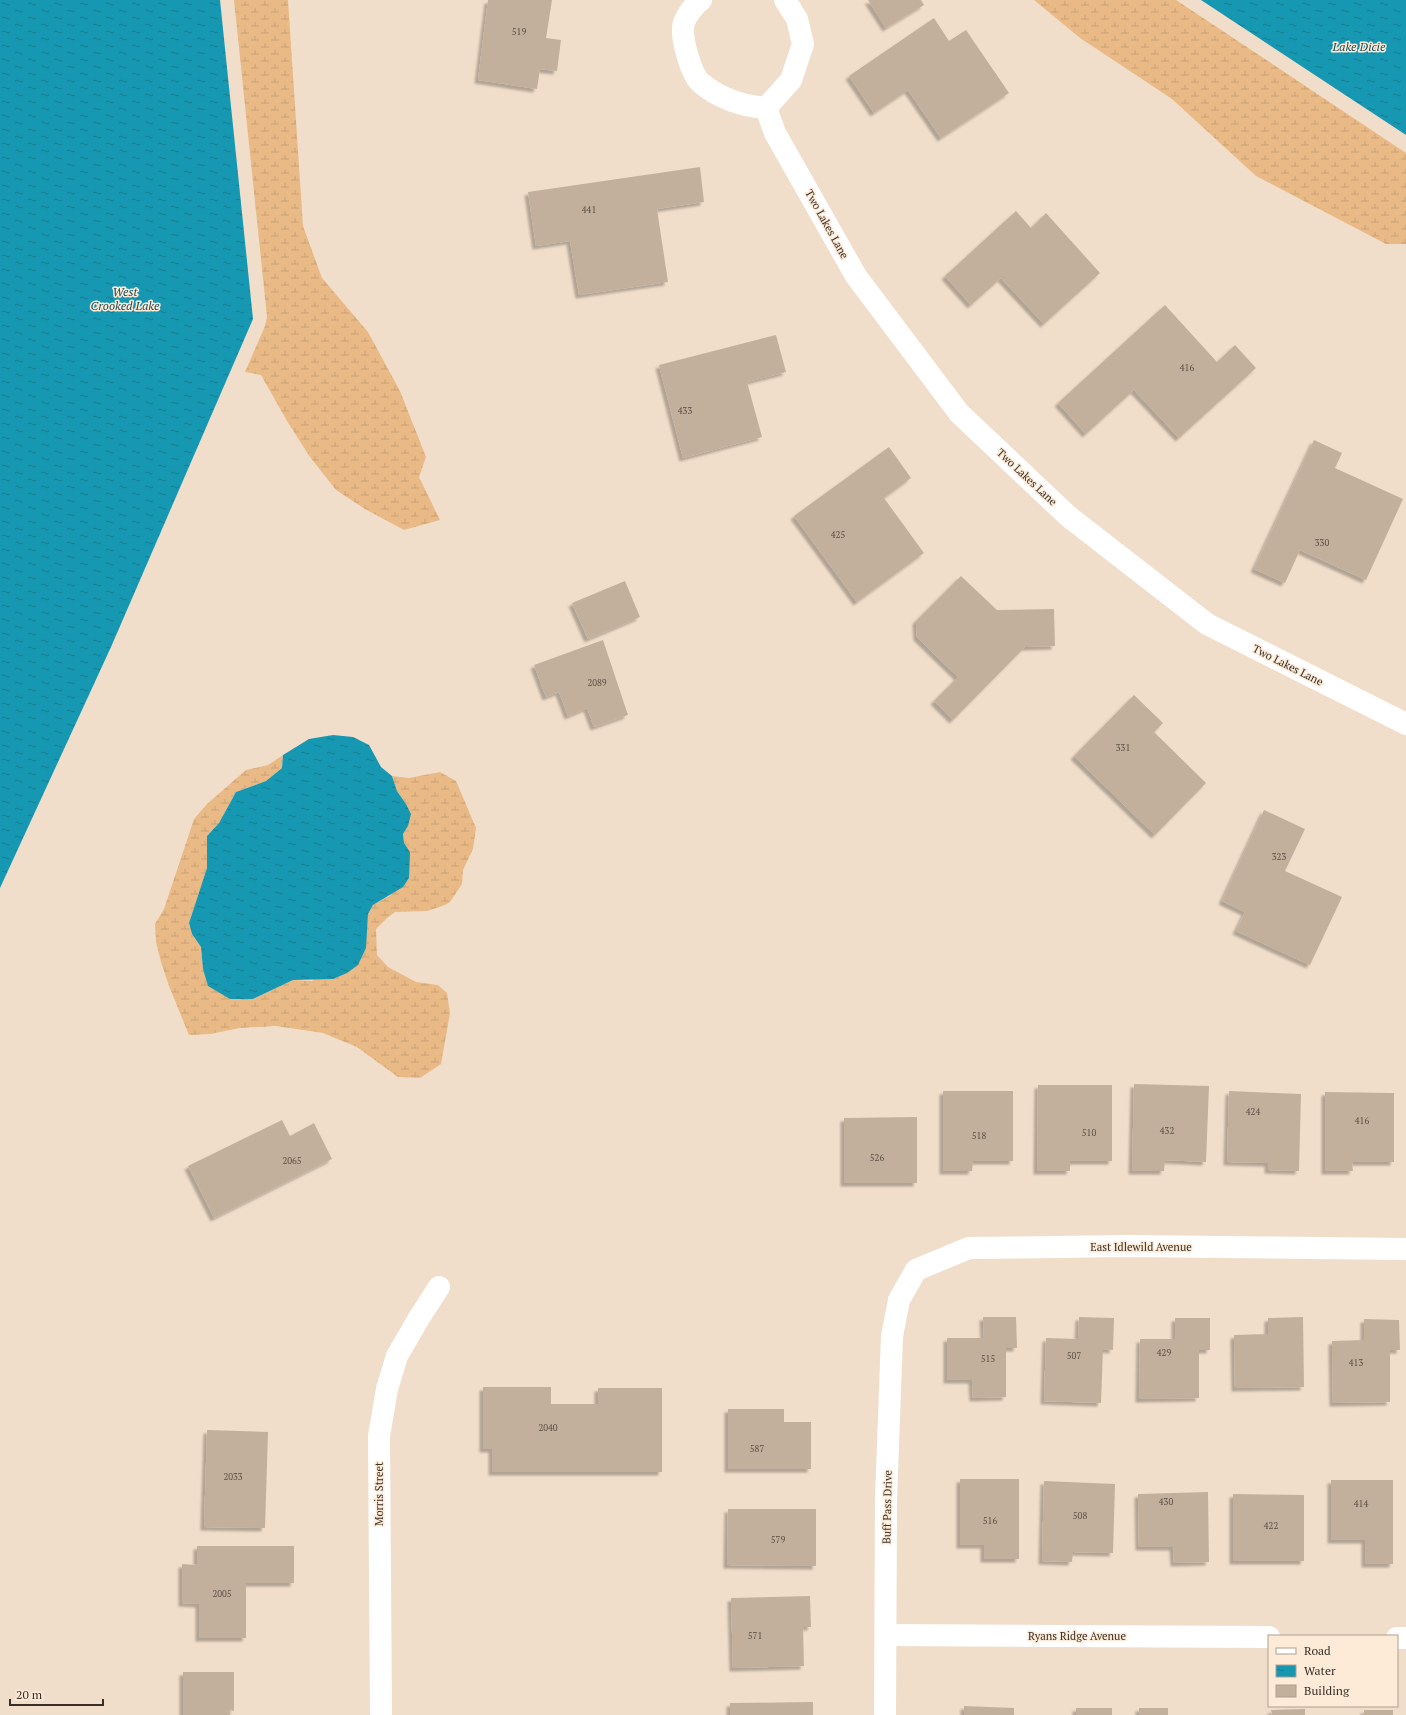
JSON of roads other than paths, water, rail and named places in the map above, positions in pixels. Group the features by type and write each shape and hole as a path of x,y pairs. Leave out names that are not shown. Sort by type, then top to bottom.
{"street":[{"path":"701,0 695,4 683,27 686,55 700,82 732,102 766,108 791,80 803,44 797,19 785,0"},
{"name":"Two Lakes Lane","path":"766,108 775,133 856,276 959,413 1068,516 1207,624 1406,724"},
{"name":"East Idlewild Avenue","path":"899,1300 916,1270 969,1248 1127,1246 1406,1249"},
{"name":"Morris Street","path":"381,1715 379,1436 387,1389 397,1356 439,1287"},
{"name":"Buff Pass Drive","path":"885,1715 886,1499 892,1336 899,1300"},
{"name":"Ryans Ridge Avenue","path":"886,1635 1268,1637"}],"water":[{"name":"West Crooked Lake","path":"0,0 220,0 253,319 111,647 0,888"},
{"name":"Lake Dicie","path":"1201,0 1406,0 1406,135"},
{"path":"333,735 353,737 369,745 381,767 392,776 397,791 411,814 408,826 403,834 404,843 410,852 409,878 403,887 373,905 368,914 366,948 358,965 347,973 333,979 293,980 253,999 230,999 208,986 203,969 201,947 192,934 189,923 207,868 207,836 219,823 236,792 266,781 282,768 283,755 309,739"}]}
